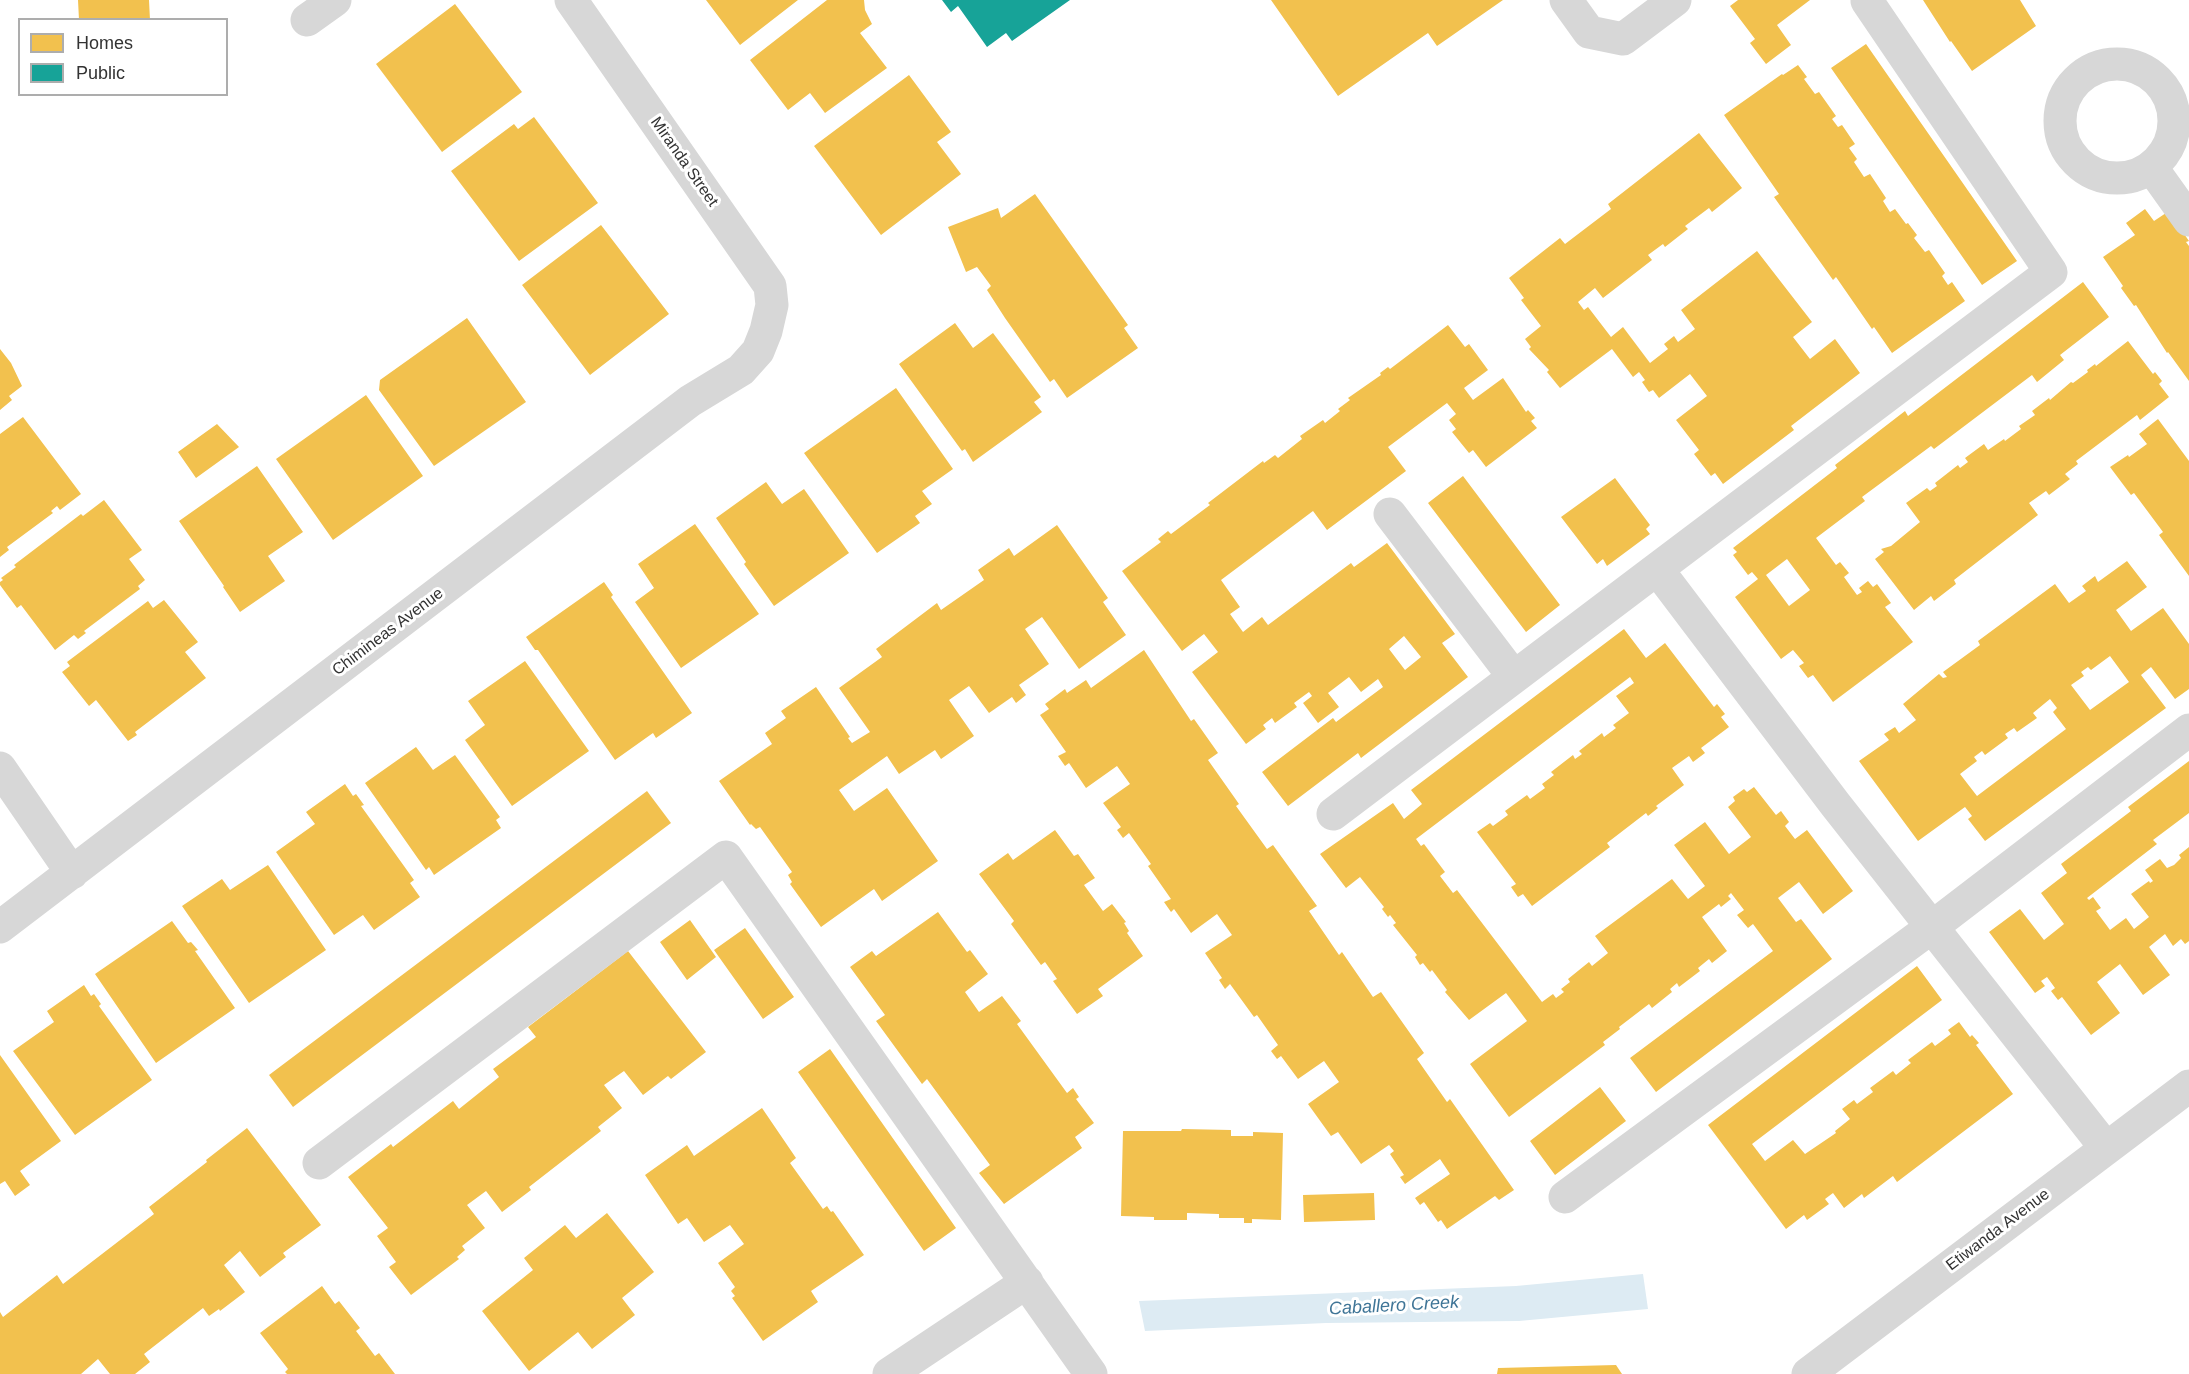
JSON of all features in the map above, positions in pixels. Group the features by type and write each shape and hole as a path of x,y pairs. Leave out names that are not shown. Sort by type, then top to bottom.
{"street":[{"path":"307,20 335,0"},
{"name":"Miranda Street","path":"571,0 770,286 772,305 766,331"},
{"path":"1566,0 1588,32 1623,39 1675,0"},
{"path":"1333,814 2051,272 1867,1"},
{"path":"2152,168 2189,220"},
{"name":"Chimineas Avenue","path":"0,927 690,401 741,370 758,351 766,331"},
{"path":"1390,514 1514,677"},
{"path":"1657,569 1828,794 2106,1148"},
{"path":"1565,1197 1932,927 2189,730"},
{"path":"0,768 72,873"},
{"path":"319,1163 726,857 1091,1374"},
{"name":"Etiwanda Avenue","path":"1808,1374 2189,1086"},
{"path":"889,1374 1027,1282"}],"water":[{"name":"Caballero Creek","path":"1643,1274 1648,1309 1519,1321 1326,1323 1145,1331 1139,1301 1516,1286"}],"building: Homes":[{"path":"78,0 149,0 150,18 79,18"},
{"path":"706,0 798,0 740,45"},
{"path":"827,0 864,0 865,10 872,24 860,33 887,68 825,113 810,93 788,110 750,60"},
{"path":"1271,0 1503,0 1437,46 1428,33 1338,96"},
{"path":"1738,0 1810,0 1777,25 1791,45 1766,64 1750,43 1755,39 1730,6"},
{"path":"1923,0 2020,0 2036,26 1972,71"},
{"path":"455,4 522,92 442,152 376,64"},
{"path":"1866,44 2017,261 1982,285 1831,68"},
{"path":"1798,65 1807,77 1804,79 1815,94 1819,92 1836,116 1832,119 1838,127 1842,125 1855,144 1849,148 1857,159 1854,162 1864,177 1870,174 1886,198 1883,201 1890,212 1895,209 1906,224 1908,223 1917,235 1914,238 1925,252 1929,250 1945,273 1942,276 1948,285 1952,282 1965,301 1892,353 1874,327 1872,329 1836,277 1833,280 1774,197 1779,194 1724,115"},
{"path":"909,75 951,132 937,142 961,174 881,235 814,146"},
{"path":"534,117 598,203 519,261 451,171 514,124 518,129"},
{"path":"1699,133 1742,188 1712,212 1709,208 1685,226 1688,229 1665,247 1663,244 1648,255 1652,260 1603,298 1595,288 1578,302 1584,310 1588,307 1611,337 1623,327 1650,363 1668,349 1664,344 1674,336 1678,342 1695,329 1681,310 1757,251 1812,322 1793,337 1810,359 1835,339 1860,373 1791,426 1794,430 1723,484 1715,473 1711,476 1694,454 1699,450 1676,420 1707,396 1690,374 1659,398 1653,390 1649,392 1639,372 1633,377 1612,349 1560,388 1547,372 1549,370 1529,349 1531,347 1525,339 1541,326 1521,300 1524,298 1509,278 1560,238 1565,244 1611,209 1608,204"},
{"path":"1035,194 1128,325 1124,328 1138,348 1067,398 1054,379 1050,382 1005,318 987,290 991,286 977,267 966,272 948,227 998,208 1001,218"},
{"path":"2145,209 2154,221 2166,213 2173,218 2189,241 2186,242 2189,246 2189,381 2167,353 2136,305 2134,306 2121,288 2123,286 2103,257 2135,235 2126,223"},
{"path":"601,225 669,314 590,375 522,285"},
{"path":"2083,282 2109,317 2060,355 2064,360 2037,382 2032,375 1934,449 1931,446 1862,497 1865,501 1816,538 1836,565 1840,562 1849,573 1844,577 1857,595 1862,592 1859,588 1868,581 1873,587 1877,584 1891,603 1885,607 1913,642 1833,702 1813,675 1808,678 1799,666 1804,663 1793,650 1781,659 1735,597 1758,579 1752,572 1748,575 1733,555 1737,552 1733,548 1837,468 1835,465 1905,411 1908,416","holes":["1787,559 1810,590 1789,606 1766,575"]},
{"path":"467,318 526,402 434,466 379,390 380,380"},
{"path":"955,323 973,348 993,333 1041,397 1034,402 1042,412 973,462 965,449 962,451 899,364"},
{"path":"1448,325 1465,347 1469,344 1488,370 1464,388 1473,400 1503,378 1526,412 1528,410 1535,418 1531,421 1537,428 1486,467 1473,450 1469,453 1452,432 1456,429 1449,420 1456,414 1447,403 1388,447 1406,471 1327,530 1313,511 1221,580 1240,607 1230,614 1243,632 1262,617 1268,625 1351,563 1354,567 1387,543 1455,634 1442,643 1468,677 1361,758 1358,753 1288,806 1262,772 1333,718 1336,722 1383,687 1378,679 1361,692 1349,677 1328,693 1339,707 1318,723 1303,703 1312,696 1309,692 1294,703 1297,707 1275,723 1272,718 1263,725 1266,729 1246,744 1192,672 1218,652 1204,634 1182,651 1122,571 1161,542 1158,539 1168,531 1171,534 1263,461 1264,463 1275,455 1278,458 1302,439 1300,436 1323,420 1325,423 1340,411 1338,409 1350,400 1348,398 1381,375 1380,373 1388,367 1390,369","holes":["1404,636 1421,657 1405,670 1389,649"]},
{"path":"2128,341 2153,374 2155,372 2162,381 2159,384 2169,397 2140,420 2137,415 2076,461 2078,464 2065,474 2070,479 2049,495 2046,491 2029,503 2038,515 1954,580 1956,584 1934,601 1931,596 1914,610 1875,559 1884,552 1881,549 1891,546 1920,522 1906,503 1927,488 1930,491 1937,486 1935,483 1958,465 1960,468 1968,462 1965,458 1984,444 1988,450 2004,439 2005,441 2021,429 2019,426 2035,415 2032,411"},
{"path":"0,349 11,363 22,386 9,396 12,400 0,410"},
{"path":"896,388 953,469 922,491 932,504 915,516 920,523 877,553 804,453"},
{"path":"366,395 423,476 333,540 276,459"},
{"path":"23,417 81,494 60,510 57,506 51,511 53,513 7,547 9,550 0,557 0,434"},
{"path":"2158,419 2189,461 2189,576 2159,535 2163,532 2134,493 2131,495 2110,467 2147,444 2139,434"},
{"path":"217,424 239,447 196,478 178,452"},
{"path":"257,466 303,532 268,556 285,581 240,612 179,521"},
{"path":"1463,476 1560,605 1526,632 1428,503"},
{"path":"1615,478 1650,525 1646,529 1650,534 1607,566 1603,559 1597,564 1561,517"},
{"path":"766,482 782,504 804,489 849,553 774,606 744,564 746,562 716,518"},
{"path":"104,500 142,550 129,559 145,580 138,586 140,589 84,631 86,633 78,639 74,635 55,650 21,605 17,608 0,585 3,580 1,578 16,567 14,565 81,514 83,516"},
{"path":"695,524 759,614 681,668 635,602 654,588 638,564"},
{"path":"1057,525 1108,598 1103,602 1126,635 1079,669 1042,617 1025,629 1049,664 1019,685 1026,695 1016,703 1012,697 989,713 969,686 949,700 974,736 941,759 935,750 899,774 887,756 839,790 854,811 887,788 938,861 882,901 874,889 821,927 790,884 792,882 788,875 792,872 760,827 756,829 750,825 719,781 772,744 765,733 786,718 781,711 816,687 852,743 870,732 839,688 882,657 876,649 937,603 941,610 984,580 978,570 1009,548 1014,556"},
{"path":"2127,561 2147,587 2116,610 2131,631 2163,608 2189,644 2189,689 2175,699 2151,667 2141,675 2166,708 1985,841 1968,819 1972,816 1965,807 1918,841 1859,761 1889,740 1884,734 1895,727 1899,733 1916,720 1903,704 1939,674 1943,678 1947,677 1943,672 1980,645 1978,641 2055,584 2069,603 2086,591 2082,586 2095,576 2098,582","holes":["2110,656 2129,682 2090,710 2071,685 2084,676 2081,672 2088,667 2091,670","2050,699 2057,708 2053,712 2066,729 1977,796 1960,774 1977,761 1974,757 1982,751 1985,755 2008,738 2005,734 2014,728 2017,732 2037,718 2033,713"]},
{"path":"604,582 613,595 611,597 692,713 656,738 653,733 615,760 538,650 535,650 526,637"},
{"path":"164,600 198,642 185,652 206,678 135,732 137,735 128,741 96,700 89,706 62,672 70,666 67,662 148,601 153,608"},
{"path":"1624,629 1646,658 1665,643 1714,707 1717,704 1725,714 1721,717 1729,727 1701,748 1705,753 1693,762 1689,756 1672,768 1684,785 1656,806 1658,808 1648,816 1646,813 1607,843 1610,847 1532,906 1523,894 1518,897 1511,887 1516,884 1477,832 1490,823 1493,826 1508,815 1505,811 1527,795 1530,799 1545,788 1542,784 1554,775 1551,772 1573,755 1575,759 1582,754 1579,751 1602,733 1604,737 1616,728 1613,725 1629,713 1616,696 1634,683 1630,677 1416,839 1421,846 1424,844 1445,872 1440,876 1453,893 1457,890 1542,1002 1553,994 1556,998 1564,992 1561,989 1570,982 1568,979 1589,962 1592,966 1608,953 1595,936 1672,879 1688,899 1705,886 1674,845 1705,822 1729,854 1751,837 1728,807 1735,801 1733,797 1744,789 1747,792 1754,787 1776,815 1781,811 1789,822 1785,826 1795,839 1807,830 1853,891 1823,914 1799,882 1778,898 1796,922 1801,919 1832,959 1656,1092 1630,1058 1773,951 1753,924 1748,928 1737,915 1744,910 1731,893 1728,896 1731,899 1721,907 1719,904 1702,917 1727,951 1712,963 1709,959 1698,968 1700,971 1679,987 1677,983 1670,989 1672,992 1652,1008 1649,1004 1619,1027 1620,1029 1603,1042 1605,1045 1509,1117 1470,1064 1527,1021 1506,993 1469,1020 1445,992 1447,990 1432,970 1430,972 1423,963 1420,965 1415,957 1417,955 1393,925 1396,923 1390,915 1388,917 1382,909 1384,907 1360,877 1346,888 1320,854 1393,803 1404,819 1422,804 1411,790"},
{"path":"1144,650 1191,721 1194,719 1218,753 1208,760 1239,804 1236,806 1267,849 1273,845 1317,906 1309,911 1339,955 1342,952 1373,997 1381,992 1424,1053 1417,1059 1447,1102 1450,1099 1514,1190 1499,1200 1495,1196 1447,1229 1441,1220 1438,1222 1424,1202 1420,1205 1415,1198 1450,1174 1440,1159 1405,1184 1400,1177 1404,1175 1390,1154 1394,1151 1389,1145 1361,1164 1338,1132 1331,1136 1308,1104 1339,1082 1324,1061 1298,1079 1281,1056 1277,1059 1271,1051 1278,1045 1257,1015 1254,1017 1230,984 1225,989 1219,980 1222,978 1205,953 1232,935 1217,914 1191,933 1174,909 1171,912 1164,902 1171,899 1148,866 1151,864 1129,833 1123,838 1117,830 1121,827 1103,803 1130,784 1117,766 1086,788 1069,763 1065,766 1058,756 1066,752 1040,715 1049,709 1045,704 1065,689 1067,693 1086,680 1091,688"},
{"path":"525,661 589,751 512,806 465,740 485,725 468,701"},
{"path":"416,747 433,770 455,755 500,817 496,820 501,828 434,875 429,867 426,870 365,783"},
{"path":"2189,761 2189,813 2153,840 2157,844 2087,898 2089,900 2093,897 2101,908 2096,911 2110,930 2126,918 2134,929 2149,917 2131,894 2149,881 2150,883 2153,881 2145,870 2160,859 2167,868 2174,865 2181,858 2179,855 2189,847 2189,941 2185,944 2181,939 2173,946 2165,934 2149,947 2170,975 2143,995 2120,964 2097,982 2120,1013 2091,1035 2062,997 2058,1000 2051,991 2055,988 2047,977 2041,981 2045,986 2035,993 1989,932 2020,909 2044,940 2064,924 2041,893 2067,873 2061,864 2131,811 2128,807"},
{"path":"345,784 353,796 356,794 364,805 361,806 414,880 410,883 420,897 374,930 363,915 334,935 276,852 315,824 306,812"},
{"path":"647,791 671,823 293,1107 269,1075"},
{"path":"1055,830 1074,856 1078,854 1095,878 1084,885 1103,911 1112,904 1126,922 1124,923 1129,931 1127,933 1143,956 1098,989 1103,996 1077,1014 1053,981 1057,979 1045,962 1041,965 1011,924 1014,921 979,874 1008,853 1013,860"},
{"path":"268,865 326,950 249,1003 182,906 222,879 230,890"},
{"path":"938,912 967,952 970,950 988,974 965,992 979,1012 1002,996 1021,1021 1017,1024 1067,1093 1073,1088 1079,1097 1076,1099 1094,1123 1075,1137 1082,1148 1004,1204 979,1173 990,1165 927,1079 922,1084 876,1021 885,1015 850,967 872,951 876,956"},
{"path":"690,920 716,957 687,980 660,942"},
{"path":"172,921 188,943 191,942 198,950 195,951 235,1008 156,1063 95,974"},
{"path":"745,928 794,997 763,1019 714,950"},
{"path":"628,951 706,1052 671,1079 668,1076 643,1095 624,1071 604,1085 622,1108 598,1127 601,1131 529,1187 531,1190 502,1212 486,1191 467,1205 485,1228 462,1246 465,1250 457,1257 459,1259 411,1295 389,1267 396,1262 377,1236 388,1228 348,1177 391,1144 393,1147 453,1101 459,1109 499,1077 493,1069 536,1037 528,1027"},
{"path":"1917,966 1942,1000 1752,1144 1765,1161 1793,1140 1805,1154 1836,1133 1835,1131 1850,1119 1842,1109 1854,1100 1857,1104 1873,1092 1870,1088 1893,1071 1896,1075 1911,1063 1908,1060 1932,1042 1935,1046 1951,1034 1948,1030 1959,1022 1970,1037 1972,1035 1979,1043 1976,1045 2013,1094 1897,1182 1893,1176 1864,1198 1862,1194 1844,1208 1833,1193 1825,1199 1829,1204 1807,1220 1804,1215 1786,1229 1708,1125"},
{"path":"84,985 91,996 94,994 101,1004 99,1006 152,1080 75,1135 13,1051 54,1022 47,1011"},
{"path":"830,1049 956,1228 924,1251 798,1072"},
{"path":"0,1055 61,1141 20,1171 30,1185 15,1196 5,1181 0,1184"},
{"path":"1600,1087 1626,1121 1555,1175 1530,1141"},
{"path":"762,1108 796,1158 790,1163 823,1209 827,1206 831,1212 833,1211 864,1255 811,1291 818,1302 763,1341 732,1298 735,1296 731,1291 735,1287 718,1263 744,1244 730,1225 704,1242 687,1218 678,1224 645,1175 687,1145 694,1156"},
{"path":"247,1128 321,1225 283,1253 286,1257 260,1277 240,1251 224,1265 245,1292 220,1311 219,1309 209,1316 203,1308 144,1354 150,1362 135,1374 110,1374 98,1359 81,1374 0,1374 0,1312 3,1317 57,1275 63,1284 154,1214 149,1207"},
{"path":"1182,1129 1231,1130 1231,1136 1253,1136 1253,1132 1283,1133 1281,1220 1252,1219 1252,1223 1244,1223 1244,1218 1219,1218 1219,1214 1187,1213 1187,1220 1154,1220 1154,1217 1121,1216 1123,1131 1181,1131"},
{"path":"1374,1193 1375,1220 1304,1222 1303,1195"},
{"path":"607,1213 654,1272 622,1298 635,1315 592,1349 578,1332 529,1371 482,1311 533,1270 524,1258 565,1225 576,1238"},
{"path":"322,1286 335,1304 339,1301 360,1328 356,1331 375,1356 379,1353 395,1374 287,1374 285,1372 288,1369 260,1333"},
{"path":"1616,1365 1622,1374 1497,1374 1498,1368"}],"building: Public":[{"path":"942,0 1070,0 1012,41 1006,33 987,47 958,6 951,12"}]}
